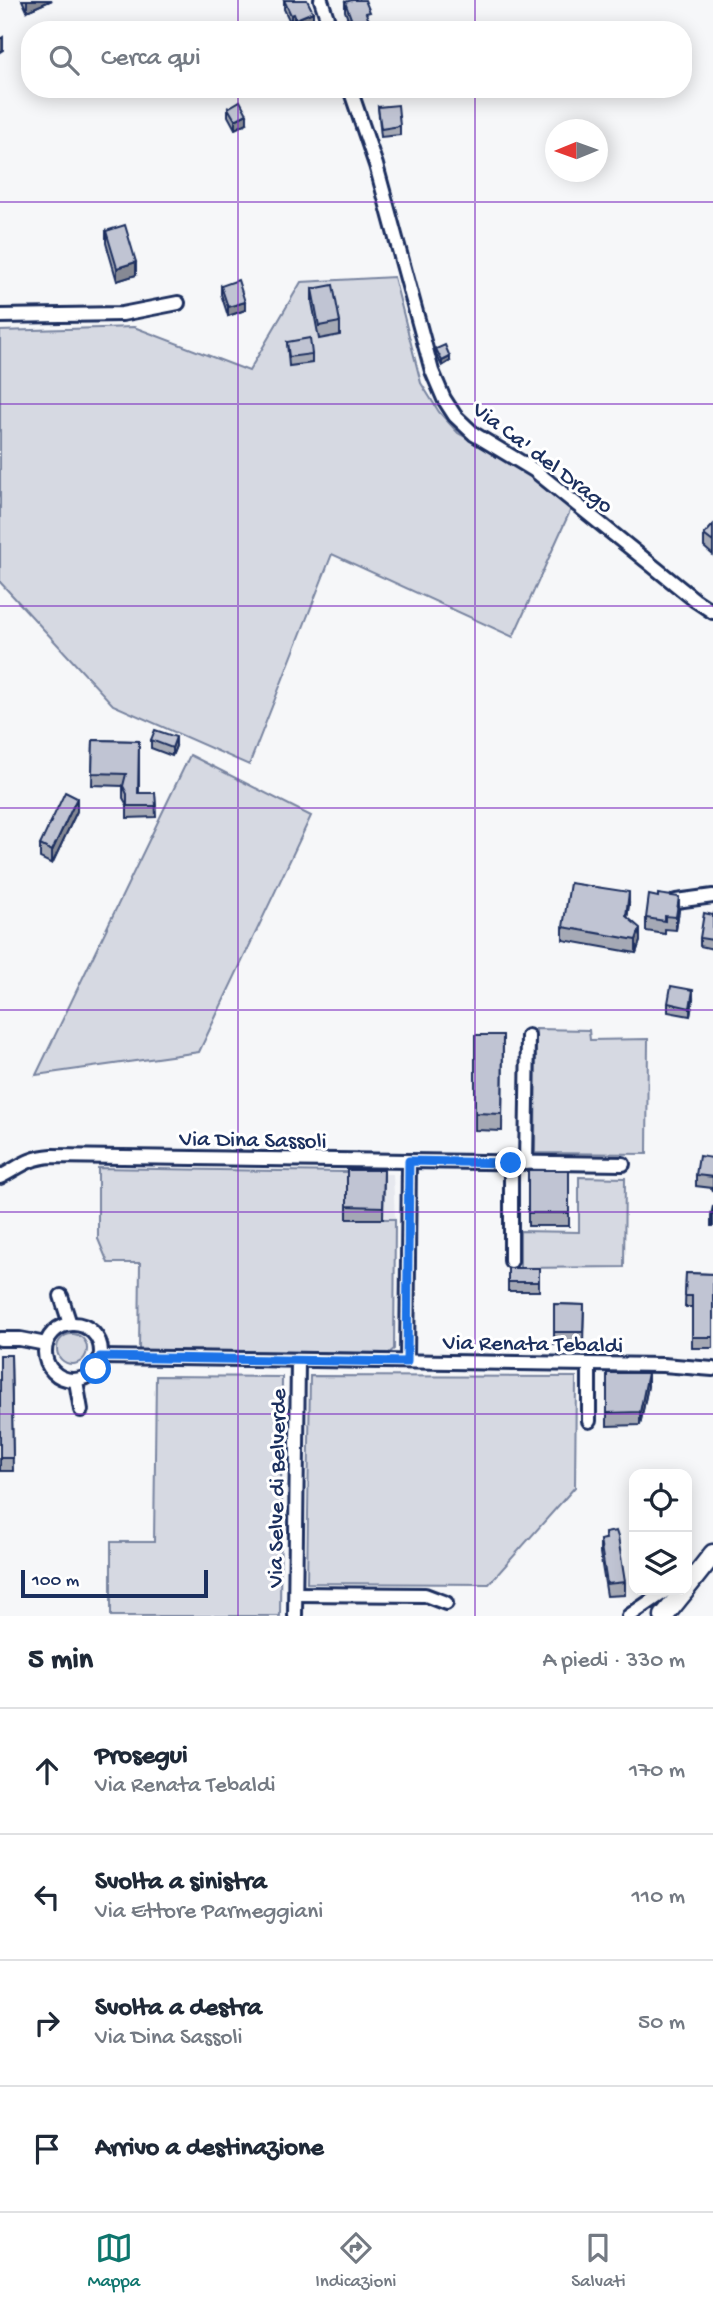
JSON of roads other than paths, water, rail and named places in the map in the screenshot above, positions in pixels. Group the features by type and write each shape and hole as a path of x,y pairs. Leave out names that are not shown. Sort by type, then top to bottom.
{"street":[{"path":"326,2 329,21"},
{"name":"Via Ca' del Drago","path":"353,98 376,165 432,371 455,416 474,434 534,470 713,612"},
{"path":"0,316 122,314 178,303"},
{"path":"676,901 713,896"},
{"path":"526,1163 528,1036"},
{"name":"Via Dina Sassoli","path":"0,1177 35,1157 52,1156 623,1164"},
{"path":"407,1362 409,1161"},
{"path":"511,1163 511,1261"},
{"path":"61,1296 70,1324"},
{"path":"70,1324 90,1330 100,1347 96,1369 87,1377 76,1381 65,1380 55,1374 48,1366 45,1355 46,1344 55,1331 70,1324"},
{"path":"0,1339 20,1339 46,1344"},
{"name":"Via Renata Tebaldi","path":"100,1357 663,1365 713,1369"},
{"name":"Via Selve di Belverde","path":"295,1616 298,1361"},
{"path":"589,1364 589,1421"},
{"path":"76,1381 81,1410"},
{"path":"693,1575 713,1554"},
{"path":"296,1594 425,1595 446,1603"},
{"path":"629,1616 660,1595"},
{"path":"664,1616 680,1595"}]}
